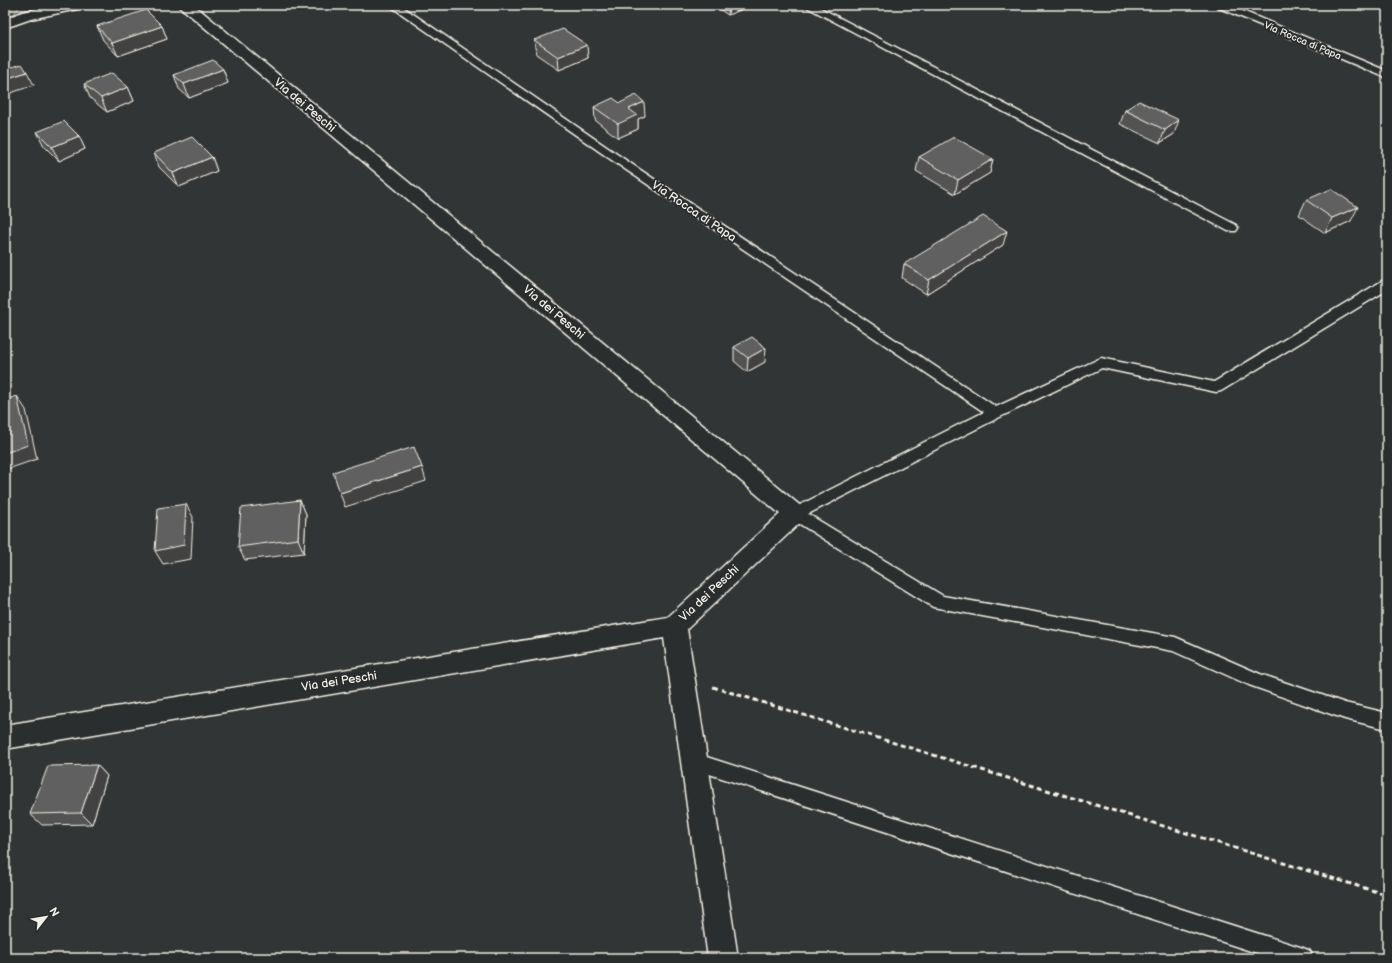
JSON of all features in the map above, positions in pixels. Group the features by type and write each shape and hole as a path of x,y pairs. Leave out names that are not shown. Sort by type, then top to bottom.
{"street":[{"path":"5,24 25,10 77,5"},
{"name":"Via dei Peschi","path":"5,737 674,626 795,514 185,5"},
{"name":"Via dei Peschi","path":"674,626 723,958"}],"lane":[{"name":"Via Rocca di Papa","path":"394,5 620,161 996,413"},
{"path":"808,5 1232,228"},
{"name":"Via Rocca di Papa","path":"1220,5 1387,75"},
{"path":"795,514 996,413 1101,363 1216,387 1387,284"},
{"path":"795,514 939,602 1175,644 1255,680 1345,711 1387,720"},
{"path":"694,761 1303,958"}],"path":[{"path":"682,678 1387,895"}],"shaded area":[{"path":"5,5 21,5 14,14 5,19"}],"building":[{"path":"146,10 162,26 112,43 97,26"},
{"path":"563,29 587,45 558,57 534,40"},
{"path":"213,60 223,69 184,84 174,75"},
{"path":"22,64 27,72 5,79 5,69"},
{"path":"112,73 128,87 101,98 84,84"},
{"path":"636,95 644,102 629,109 637,115 618,124 594,107 613,98 620,103"},
{"path":"1139,101 1179,120 1165,130 1125,110"},
{"path":"64,121 79,136 52,147 37,132"},
{"path":"192,137 212,157 173,173 154,153"},
{"path":"954,137 993,159 958,180 919,157"},
{"path":"1331,189 1358,207 1332,218 1306,200"},
{"path":"983,216 1007,231 929,280 904,264"},
{"path":"752,337 766,348 748,358 734,347"},
{"path":"17,396 28,445 5,453 5,400"},
{"path":"414,447 422,467 340,493 333,472"},
{"path":"300,500 298,539 238,547 241,508"},
{"path":"186,504 184,545 155,551 158,508"},
{"path":"97,765 81,813 30,814 48,766"}]}
